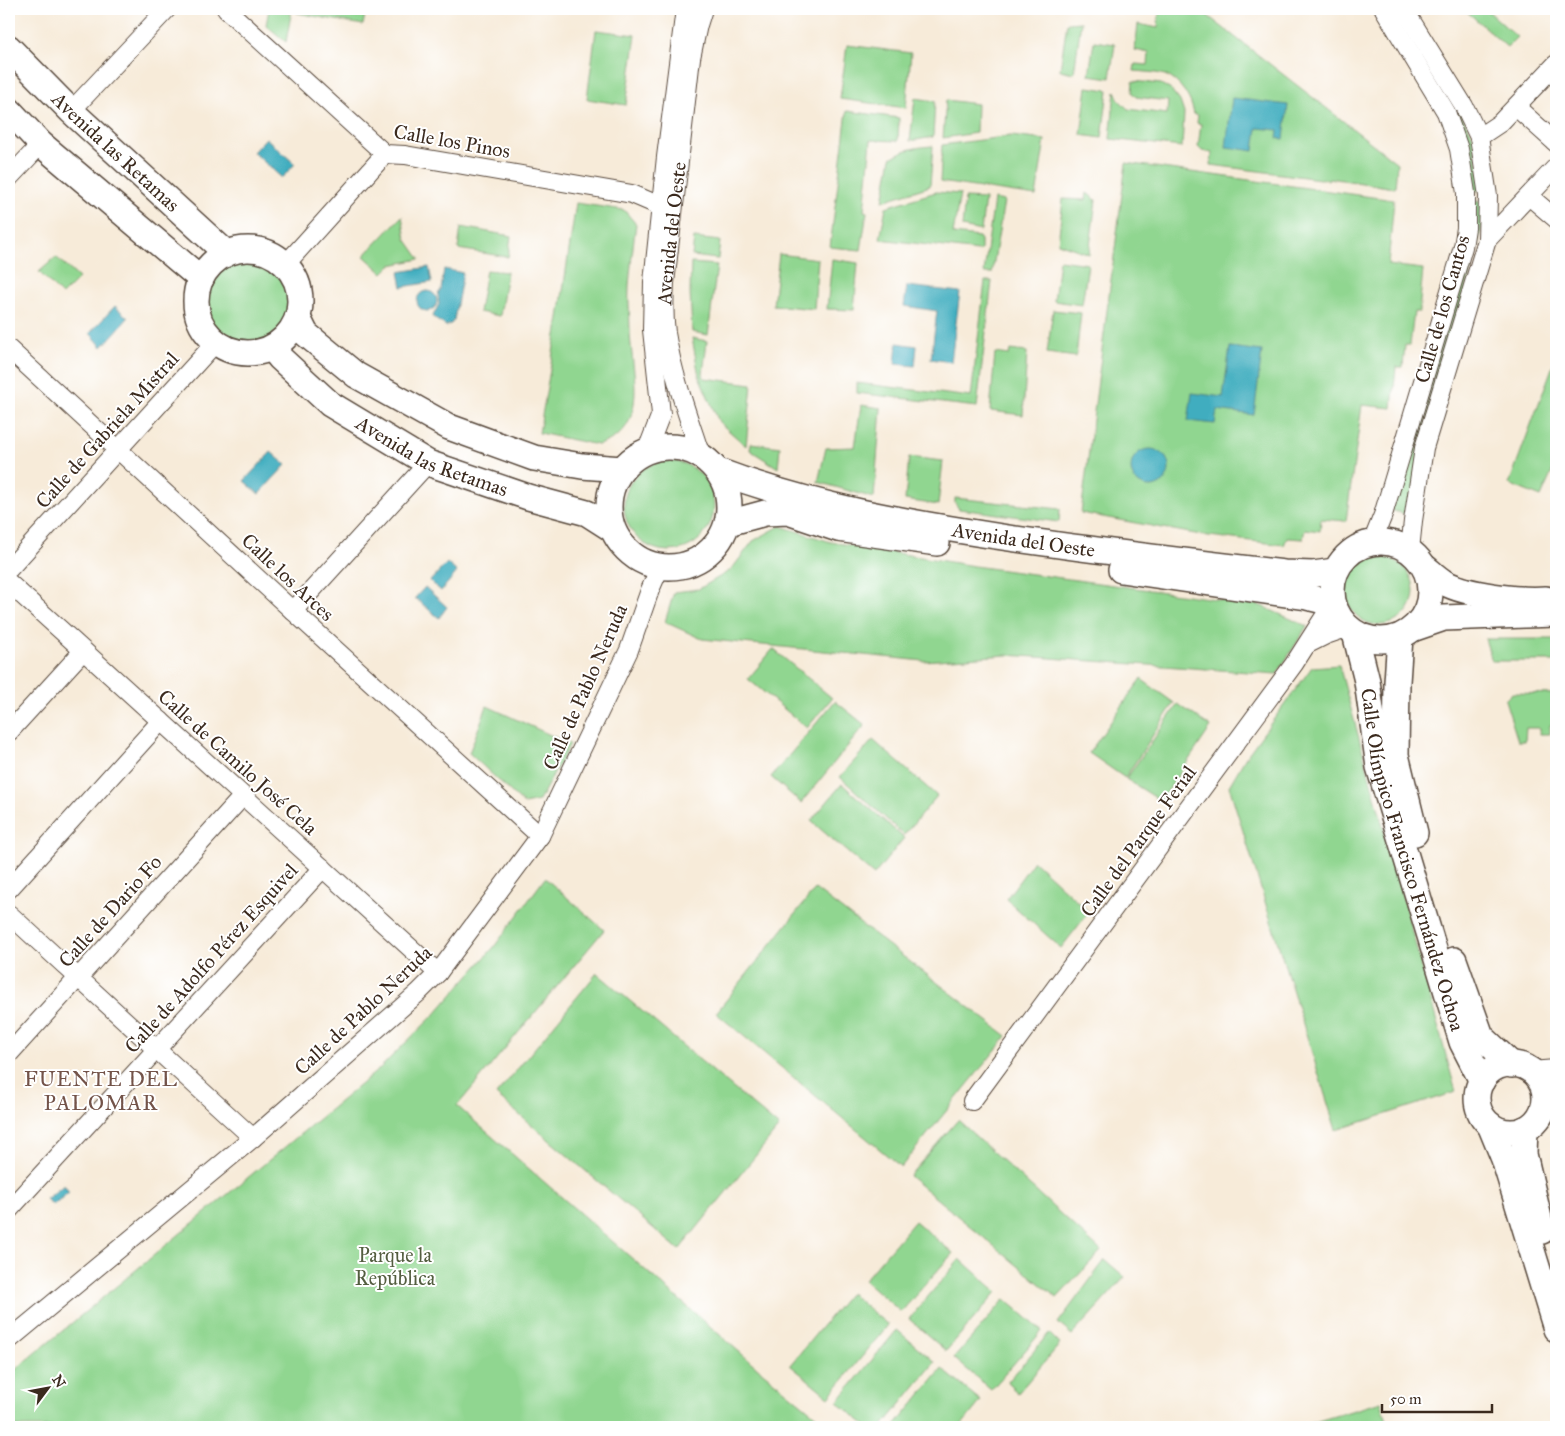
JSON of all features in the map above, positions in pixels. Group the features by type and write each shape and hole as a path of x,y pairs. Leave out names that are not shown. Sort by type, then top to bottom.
{"street":[{"path":"71,111 167,9"},
{"name":"Calle los Pinos","path":"226,9 385,154 405,155 632,194 660,206"},
{"name":"Avenida del Oeste","path":"647,450 661,414 652,330 653,282 660,206 685,9"},
{"name":"Avenida del Oeste","path":"703,9 690,58 664,304 666,332 677,385 710,463 759,486 839,509 942,528 1063,546 1284,574 1313,574 1335,571"},
{"name":"Calle de los Cantos","path":"1370,542 1383,515 1463,247 1466,228 1466,193 1459,149 1446,112 1384,9"},
{"name":"Calle de los Cantos","path":"1404,9 1464,106 1479,137 1488,196 1487,240 1424,448 1413,522 1418,559"},
{"name":"Avenida las Retamas","path":"9,48 71,111 226,253"},
{"path":"1479,137 1500,123 1556,64"},
{"path":"1516,107 1556,143"},
{"name":"Avenida las Retamas","path":"9,110 41,144 201,278"},
{"path":"9,178 41,144"},
{"path":"285,265 385,154"},
{"path":"1487,240 1556,166"},
{"path":"1529,196 1556,219"},
{"path":"251,249 264,251 285,265 294,276 299,289 300,304 298,318 288,335 272,348 253,353 233,352 216,342 204,329 197,313 196,296 201,278 211,264 226,253 251,249"},
{"name":"Avenida las Retamas","path":"298,318 306,334 356,375 449,427 534,458 582,466 622,469"},
{"name":"Calle de Gabriela Mistral","path":"9,569 216,342"},
{"name":"Avenida las Retamas","path":"272,348 280,358 330,404 428,463 528,497 587,513 612,529"},
{"name":"Calle los Arces","path":"9,349 540,836"},
{"path":"665,446 684,448 710,463 726,487 730,505 728,523 721,538 710,552 694,562 678,568 660,567 640,560 623,547 612,529 608,514 613,482 622,469 647,450 665,446"},
{"path":"293,611 428,463"},
{"name":"Avenida del Oeste","path":"728,523 765,513 788,512 838,529 1307,597 1333,604"},
{"path":"1556,599 1529,600 1473,592 1445,583 1418,559 1391,542 1370,542 1355,548 1343,558 1335,571 1331,587 1333,604 1340,618 1352,630 1369,639 1385,640 1444,618 1556,614"},
{"path":"1407,632 1427,610 1431,589 1418,559"},
{"name":"Calle de Pablo Neruda","path":"9,1340 253,1138 438,973 540,836 630,650 650,590 660,567"},
{"name":"Calle de Camilo José Cela","path":"9,583 438,973"},
{"name":"Calle del Parque Ferial","path":"972,1101 1294,664 1333,604"},
{"path":"1308,644 1326,635 1352,630"},
{"name":"Calle Olímpico Francisco Fernández Ochoa","path":"1352,630 1367,680 1379,767 1462,1042 1482,1081"},
{"name":"Calle Olímpico Francisco Fernández Ochoa","path":"1407,632 1396,699 1396,755 1432,900 1481,1036 1522,1068"},
{"path":"9,732 83,651"},
{"path":"9,889 161,722"},
{"name":"Calle de Dario Fo","path":"9,1054 243,796"},
{"name":"Calle de Adolfo Pérez Esquivel","path":"9,1210 323,868"},
{"path":"9,914 253,1138"},
{"path":"1522,1068 1538,1078 1544,1095 1544,1104 1524,1154 1556,1282"},
{"path":"1556,1069 1494,1069 1482,1081 1478,1092 1478,1104 1482,1116 1490,1125 1504,1160 1556,1329"},
{"path":"1490,1125 1500,1130 1512,1132 1541,1112"}],"green space":[{"path":"269,9 292,9 286,42 266,25"},
{"path":"297,9 366,9 363,25 297,13"},
{"path":"1159,9 1199,9 1397,163 1395,188 1329,178 1328,180 1211,165 1212,153 1202,151 1198,147 1201,124 1197,123 1198,115 1194,115 1191,103 1180,86 1165,75 1134,71 1135,64 1148,65 1149,53 1135,50 1138,24 1158,28"},
{"path":"1464,9 1486,9 1517,37 1507,47"},
{"path":"1081,22 1074,73 1060,70 1067,23"},
{"path":"596,30 636,35 626,105 587,99"},
{"path":"1094,41 1115,44 1110,78 1089,75"},
{"path":"847,45 911,53 906,108 840,99"},
{"path":"1424,46 1473,136 1483,190 1472,191 1415,52"},
{"path":"1133,81 1161,84 1171,90 1180,101 1184,113 1182,147 1110,139 1115,91 1119,100 1128,109 1167,114 1168,101 1136,97 1132,93"},
{"path":"1087,87 1108,90 1102,138 1081,135"},
{"path":"915,98 935,101 933,137 910,141"},
{"path":"946,100 977,104 976,133 943,138"},
{"path":"847,111 899,118 898,141 871,140 864,211 867,212 861,250 830,247"},
{"path":"1011,136 1045,140 1036,196 940,182 942,145"},
{"path":"933,146 930,186 883,201 891,158 911,149"},
{"path":"1126,163 1394,200 1388,265 1423,269 1419,312 1414,312 1410,345 1405,345 1403,367 1396,367 1392,408 1362,405 1346,521 1321,519 1320,531 1305,529 1303,539 1287,538 1284,545 1201,535 1081,513"},
{"path":"936,192 960,194 953,234 979,237 981,240 981,250 880,239 886,207"},
{"path":"1087,193 1096,200 1089,254 1058,243 1063,199 1086,200"},
{"path":"965,198 985,199 981,231 962,227"},
{"path":"994,199 1004,201 992,273 984,273"},
{"path":"1484,201 1483,223 1408,515 1390,510 1472,202"},
{"path":"576,203 624,210 636,224 629,291 630,332 635,385 634,406 629,422 623,431 609,441 598,445 539,433"},
{"path":"402,216 406,239 420,259 391,265 383,273 364,256"},
{"path":"461,227 511,236 508,257 458,249"},
{"path":"694,238 720,241 718,259 692,256"},
{"path":"779,254 818,259 814,309 773,305"},
{"path":"56,257 79,278 62,295 39,272"},
{"path":"247,258 263,261 271,265 283,277 287,285 290,301 287,317 283,325 271,337 263,341 247,344 231,341 223,337 211,325 207,317 204,301 207,285 211,277 223,265 231,261"},
{"path":"832,259 858,263 854,310 827,309"},
{"path":"1059,260 1088,264 1082,305 1054,301"},
{"path":"691,263 717,265 708,335 692,332"},
{"path":"486,270 507,272 500,316 479,312"},
{"path":"985,281 992,281 977,407 857,393 857,383 971,397"},
{"path":"1053,310 1081,313 1076,357 1047,353"},
{"path":"692,338 707,341 704,378 752,384 746,446 719,422 699,376"},
{"path":"1010,350 1027,352 1023,415 990,411 995,353 1009,355"},
{"path":"1556,357 1556,463 1541,497 1509,484"},
{"path":"861,405 881,408 874,498 818,482 826,448 855,447"},
{"path":"751,443 780,447 778,468 750,450"},
{"path":"909,457 943,461 938,505 905,500"},
{"path":"660,461 678,461 694,468 707,481 714,497 714,515 707,531 694,544 678,551 660,551 644,544 631,531 624,515 624,497 631,481 644,468"},
{"path":"955,498 1060,509 1059,522 959,509 955,503"},
{"path":"780,526 831,542 974,566 1259,605 1307,626 1277,674 1007,655 924,661 702,639 665,622 674,592 699,589 731,570 753,541"},
{"path":"1380,557 1393,560 1404,567 1411,578 1414,591 1411,604 1404,615 1393,622 1380,625 1367,622 1356,615 1349,604 1346,591 1349,578 1356,567 1367,560"},
{"path":"1485,639 1556,639 1556,661 1492,661"},
{"path":"773,649 832,698 807,728 748,679"},
{"path":"1339,665 1456,1092 1336,1130 1229,786 1246,757 1312,667"},
{"path":"1141,679 1174,703 1125,778 1089,753"},
{"path":"1512,693 1556,694 1556,725 1550,725 1550,734 1540,734 1540,728 1526,728 1525,741 1518,741 1505,700"},
{"path":"835,701 865,725 801,803 771,777"},
{"path":"1178,704 1211,727 1161,801 1126,779"},
{"path":"487,706 570,744 539,801 524,804 469,753"},
{"path":"873,740 937,796 904,835 840,777"},
{"path":"842,784 904,838 874,875 811,821"},
{"path":"1034,861 1089,912 1061,948 1006,899"},
{"name":"Parque la República","path":"545,878 604,930 457,1106 759,1369 830,1427 9,1427 9,1375 378,1070 436,1013 494,947"},
{"path":"815,889 1007,1036 901,1167 716,1013"},
{"path":"597,973 779,1127 679,1250 496,1095"},
{"path":"958,1120 1101,1251 1057,1298 909,1176"},
{"path":"915,1221 953,1253 901,1312 864,1280"},
{"path":"960,1259 997,1292 946,1351 909,1319"},
{"path":"1105,1260 1125,1277 1072,1335 1058,1323"},
{"path":"850,1293 888,1325 829,1397 790,1365"},
{"path":"1005,1299 1042,1331 991,1390 954,1358"},
{"path":"897,1330 935,1362 882,1427 868,1427 837,1402"},
{"path":"1049,1333 1060,1344 1018,1393 1007,1383"},
{"path":"942,1369 981,1401 960,1427 894,1427"},
{"path":"1381,1402 1389,1427 1298,1427"}],"water":[{"path":"1232,98 1288,105 1284,139 1277,138 1278,130 1257,128 1254,151 1226,147"},
{"path":"266,138 295,164 282,178 253,152"},
{"path":"429,267 432,282 402,287 399,272"},
{"path":"444,269 463,273 454,320 446,326 433,316 439,304 438,294 441,290"},
{"path":"907,286 960,292 951,362 931,359 937,311 904,306"},
{"path":"427,291 434,294 437,301 434,308 427,311 420,308 417,301 420,294"},
{"path":"115,306 128,318 102,347 90,333"},
{"path":"897,343 917,346 915,366 895,364"},
{"path":"1230,347 1262,351 1254,415 1217,410 1215,424 1188,421 1192,393 1223,397"},
{"path":"1150,449 1163,455 1169,468 1163,481 1150,487 1137,481 1131,468 1137,455"},
{"path":"271,452 286,465 259,494 244,481"},
{"path":"447,563 457,572 441,591 430,581"},
{"path":"425,587 447,607 439,618 415,598"},
{"path":"64,1185 69,1192 53,1205 46,1199"}],"district":[{"name":"FUENTE DEL PALOMAR","path":"101,1091"}]}
